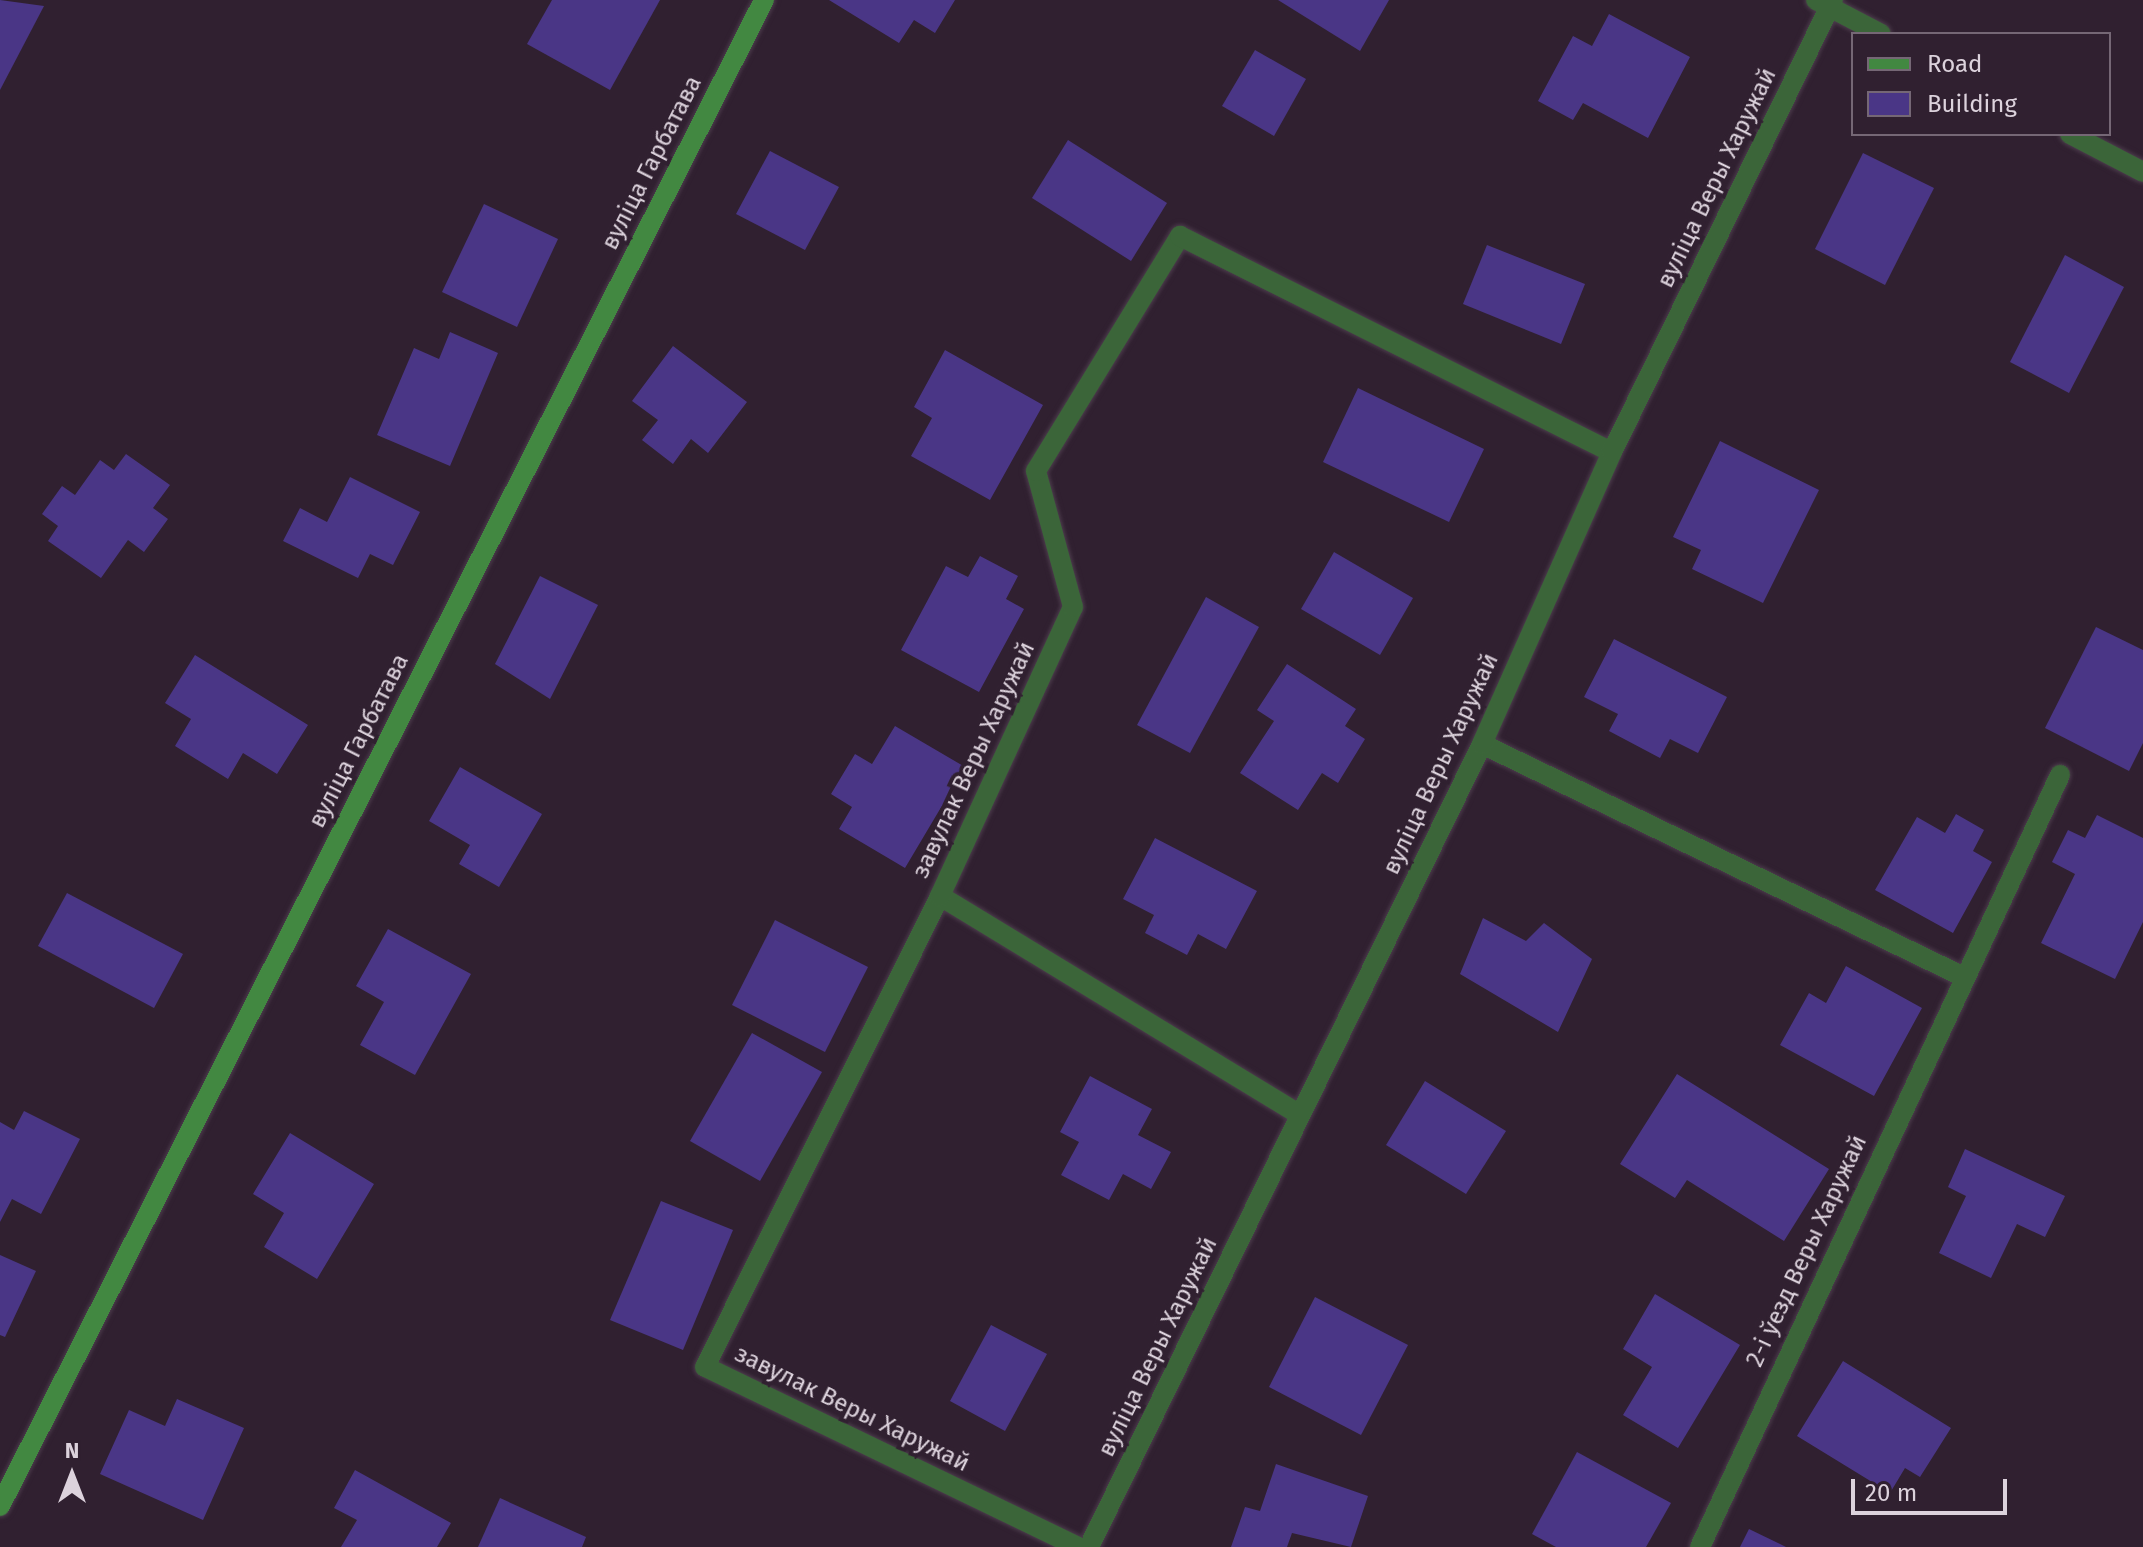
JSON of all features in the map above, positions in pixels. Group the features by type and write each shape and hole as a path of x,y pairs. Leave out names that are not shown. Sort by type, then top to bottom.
{"main road":[{"name":"вуліца Гарбатава","path":"0,1506 764,0"}],"street":[{"path":"1826,2 1878,32"},
{"name":"вуліца Веры Харужай","path":"1089,1547 1482,744 1612,452 1826,2"},
{"path":"2074,136 2143,172"},
{"name":"завулак Веры Харужай","path":"1078,1547 705,1367 940,896 1073,607 1036,471 1180,236 1612,452"},
{"path":"1482,744 1962,976"},
{"name":"2-і ўезд Веры Харужай","path":"1700,1547 1962,976 2060,775"},
{"path":"940,896 1300,1115"}],"building":[{"path":"0,0 44,6 0,90"},
{"path":"552,0 660,0 610,90 527,44"},
{"path":"829,0 955,0 935,33 914,20 899,43"},
{"path":"1278,0 1389,0 1360,51"},
{"path":"1609,14 1690,57 1648,138 1583,103 1573,120 1538,101 1573,36 1592,46"},
{"path":"1255,50 1306,79 1274,136 1222,106"},
{"path":"1068,140 1167,203 1131,261 1032,198"},
{"path":"770,151 839,187 805,250 736,214"},
{"path":"1863,153 1934,188 1885,285 1815,249"},
{"path":"484,204 558,239 517,327 442,292"},
{"path":"1487,245 1585,284 1561,344 1463,304"},
{"path":"2065,255 2124,287 2069,393 2010,362"},
{"path":"450,332 498,353 450,466 377,435 414,348 439,359"},
{"path":"673,346 747,402 708,453 691,439 673,464 642,440 658,420 632,401"},
{"path":"945,350 1043,405 990,500 911,456 932,418 914,407"},
{"path":"1358,388 1484,449 1449,522 1323,462"},
{"path":"1720,441 1819,490 1763,603 1692,569 1701,550 1673,537"},
{"path":"126,454 170,485 153,508 168,519 144,552 128,540 101,578 48,541 58,526 42,514 62,486 75,495 100,460 114,470"},
{"path":"350,477 420,512 393,565 370,554 358,578 283,541 300,508 327,522"},
{"path":"1334,552 1413,598 1380,655 1301,609"},
{"path":"980,556 1018,576 1006,599 1024,609 979,692 901,650 946,566 968,577"},
{"path":"540,576 598,605 550,699 495,664"},
{"path":"1206,597 1259,627 1190,753 1137,725"},
{"path":"2096,627 2143,650 2143,743 2129,771 2045,728"},
{"path":"1614,639 1727,697 1698,753 1670,739 1660,758 1609,731 1618,714 1584,697"},
{"path":"195,655 308,725 277,774 243,753 228,779 175,746 191,719 165,703"},
{"path":"1287,664 1356,709 1345,726 1365,739 1338,783 1322,773 1298,810 1240,773 1274,721 1257,710"},
{"path":"895,726 965,767 905,868 839,829 852,807 831,794 855,754 872,764"},
{"path":"460,767 542,814 499,887 459,864 470,845 429,821"},
{"path":"1956,814 1984,830 1973,851 1992,862 1953,933 1875,890 1917,817 1945,833"},
{"path":"2097,815 2143,838 2143,922 2115,979 2041,943 2075,874 2052,862 2068,830 2085,838"},
{"path":"1155,838 1257,891 1226,949 1198,934 1187,955 1145,933 1154,915 1123,899"},
{"path":"67,893 183,954 154,1008 38,946"},
{"path":"1483,918 1526,941 1544,923 1592,959 1558,1032 1460,974"},
{"path":"775,920 868,967 825,1052 732,1005"},
{"path":"388,929 471,974 415,1075 360,1045 384,1002 356,986"},
{"path":"1846,966 1922,1008 1874,1096 1780,1045 1809,993 1826,1003"},
{"path":"752,1033 822,1072 760,1181 690,1141"},
{"path":"1677,1074 1829,1169 1784,1241 1687,1180 1675,1198 1620,1164"},
{"path":"1090,1076 1152,1109 1138,1135 1171,1152 1151,1189 1123,1174 1109,1200 1061,1175 1079,1142 1060,1132"},
{"path":"1425,1081 1506,1131 1466,1194 1386,1145"},
{"path":"24,1111 80,1139 41,1214 12,1199 0,1222 0,1122 14,1130"},
{"path":"290,1133 374,1184 317,1279 264,1247 284,1213 253,1194"},
{"path":"1965,1149 2065,1196 2045,1237 2017,1224 1991,1278 1939,1253 1966,1196 1948,1187"},
{"path":"661,1201 733,1230 683,1350 610,1320"},
{"path":"0,1255 36,1271 5,1337 0,1335"},
{"path":"1655,1294 1740,1345 1678,1448 1623,1415 1652,1367 1623,1349"},
{"path":"1315,1297 1408,1345 1361,1435 1269,1387"},
{"path":"991,1325 1047,1354 1005,1431 950,1401"},
{"path":"1843,1361 1951,1428 1920,1477 1905,1468 1890,1493 1797,1436"},
{"path":"177,1399 244,1428 203,1520 100,1474 129,1410 165,1426"},
{"path":"1577,1452 1671,1503 1646,1547 1556,1547 1532,1534"},
{"path":"1276,1464 1368,1496 1351,1547 1292,1533 1287,1547 1231,1547 1245,1507 1260,1511"},
{"path":"355,1470 451,1523 437,1547 341,1547 357,1520 334,1508"},
{"path":"500,1498 586,1537 582,1547 478,1547"},
{"path":"1749,1529 1786,1547 1740,1547"}]}
